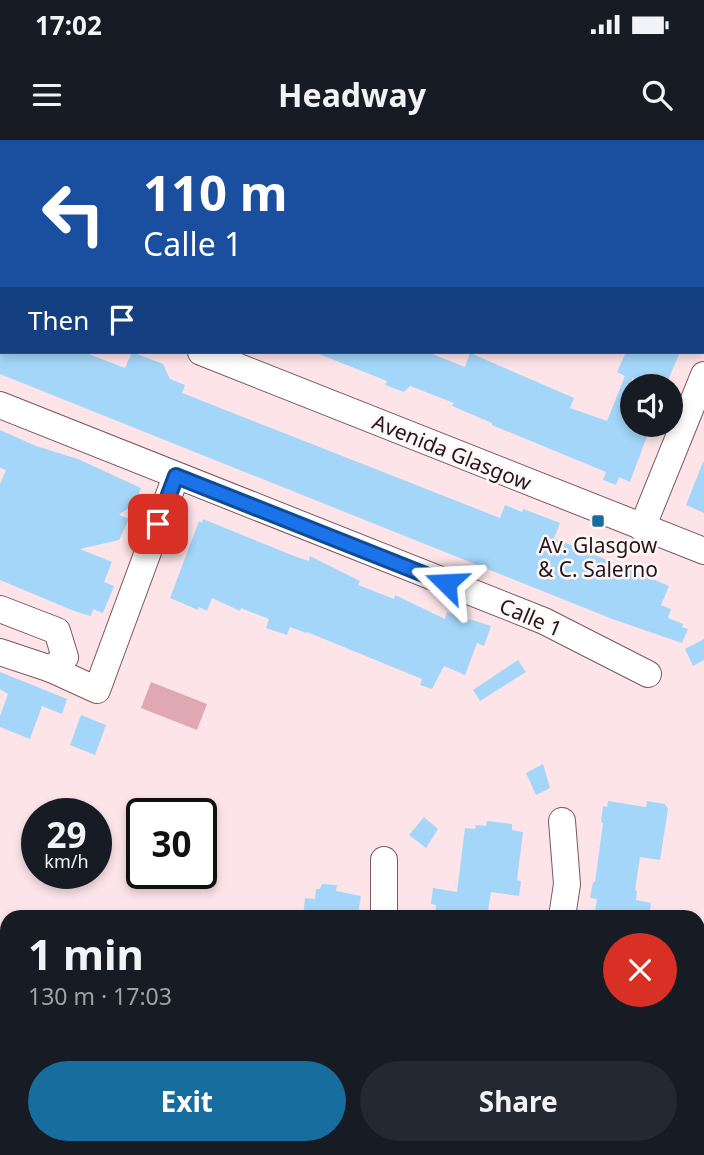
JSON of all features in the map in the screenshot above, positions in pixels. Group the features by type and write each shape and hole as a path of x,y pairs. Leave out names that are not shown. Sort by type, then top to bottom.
{"street":[{"name":"Avenida Glasgow","path":"229,357 642,528 704,551"},
{"path":"642,528 704,374"},
{"name":"Calle 1","path":"0,405 544,621 648,674"},
{"path":"0,652 51,669 97,690 176,476"},
{"path":"0,609 57,631 65,657 51,669"},
{"path":"562,821 567,884 563,910"},
{"path":"384,860 384,910"}],"shaded area":[{"path":"151,682 207,704 197,730 141,708"}],"building":[{"path":"0,354 88,354 125,368 131,354 137,354 163,364 170,379 185,385 182,393 500,518 505,505 560,523 554,538 669,586 661,605 671,609 668,618 688,629 682,643 615,620 0,374"},
{"path":"319,354 432,354 465,367 470,354 472,354 574,398 570,408 607,421 620,388 620,437 647,437 630,482 619,477 616,485 603,480 606,472 492,425 452,406 454,403 410,386 404,392 385,385 387,381"},
{"path":"625,354 679,354 671,374 617,372"},
{"path":"0,430 36,446 78,459 141,488 135,503 119,515 129,519 119,540 80,549 112,562 104,582 114,586 103,613 93,609 91,616 74,611 0,580 0,484 6,470 0,468"},
{"path":"704,463 704,513 686,505"},
{"path":"203,519 294,556 309,561 310,556 360,581 358,585 394,599 395,595 445,619 447,612 491,626 484,646 477,643 465,675 444,666 432,689 420,685 422,679 307,632 290,627 287,635 266,628 269,619 241,608 240,611 212,598 207,611 199,607 198,610 170,598 199,521 202,523"},
{"path":"704,639 704,660 693,666 685,649"},
{"path":"518,660 526,672 480,701 473,690"},
{"path":"0,672 67,699 62,714 42,706 30,739 0,727 0,716 8,694 0,689"},
{"path":"81,715 106,725 95,755 70,745"},
{"path":"543,764 550,788 536,795 526,773"},
{"path":"608,801 646,807 647,801 665,804 668,809 660,860 640,857 636,900 651,903 650,910 595,910 597,899 590,898 595,882 603,806 607,807"},
{"path":"424,817 438,829 426,848 409,835"},
{"path":"487,821 512,824 512,830 523,832 517,880 521,881 519,896 491,892 488,910 436,910 436,905 431,904 433,888 457,892 465,828 486,826"},
{"path":"322,884 337,885 336,891 361,896 359,910 304,910 305,898 315,899 316,889 320,889"}],"place":[{"name":"Av. Glasgow & C. Salerno","path":"598,521"}],"route":[{"path":"158,524 176,476 446,583"}]}
